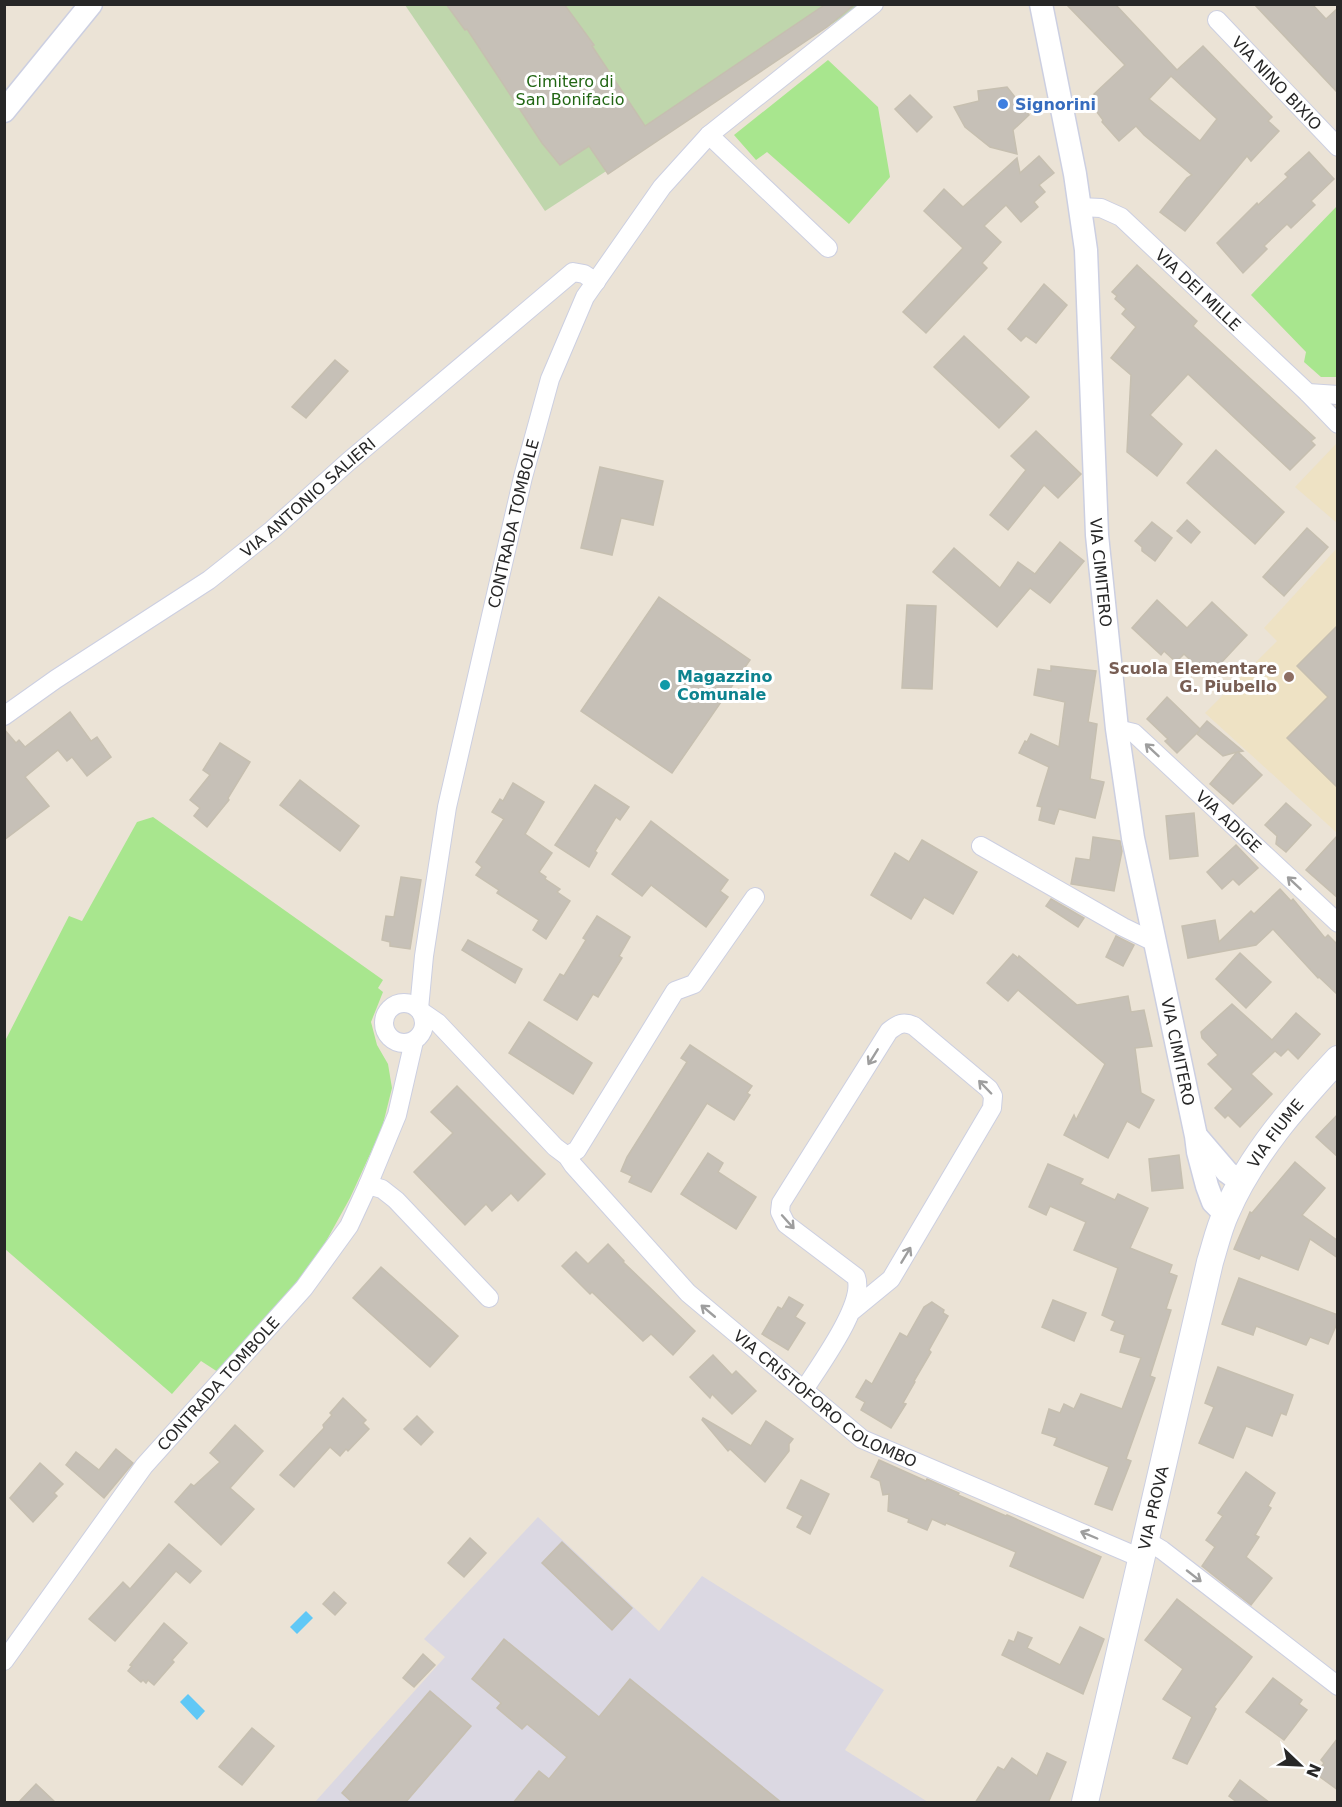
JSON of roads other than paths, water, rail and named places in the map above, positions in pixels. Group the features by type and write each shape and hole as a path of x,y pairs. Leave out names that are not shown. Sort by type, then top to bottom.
{"main road":[{"name":"VIA FIUME","path":"1225,1214 1242,1183 1285,1120 1338,1059"},
{"name":"VIA PROVA","path":"1085,1803 1210,1262 1225,1214"}],"street":[{"path":"4,111 91,4"},
{"name":"CONTRADA TOMBOLE","path":"421,1011 424,956 447,807 523,477 550,379 585,297 662,187 709,135 874,4"},
{"name":"VIA CIMITERO","path":"1041,4 1075,174 1086,249 1097,536 1117,729 1133,838 1198,1152 1213,1202 1225,1214"},
{"name":"VIA NINO BIXIO","path":"1217,20 1338,147"},
{"path":"709,135 828,248"},
{"name":"VIA DEI MILLE","path":"1079,207 1101,208 1121,217 1338,424"},
{"name":"VIA ANTONIO SALIERI","path":"8,707 209,580 272,530 348,462 573,272 584,274 596,282"},
{"path":"1308,393 1338,395"},
{"name":"VIA ADIGE","path":"1117,729 1134,733 1338,923"},
{"path":"981,846 1123,927 1154,942"},
{"path":"567,1156 577,1149 675,991 694,984 755,897"},
{"name":"CONTRADA TOMBOLE","path":"393,1006 409,987 424,956"},
{"path":"416,1040 424,1026 421,1011 415,1006 404,1003 393,1006 388,1010 384,1022 387,1033 396,1042 408,1043 416,1040 451,1037"},
{"name":"VIA CRISTOFORO COLOMBO","path":"421,1011 431,1017 451,1037 561,1154 567,1156 688,1293 862,1439 1145,1550 1162,1550 1338,1686"},
{"path":"852,1311 883,1288 891,1279 992,1108 993,1096 989,1089 914,1026 906,1023 898,1024 889,1031 781,1203 780,1212 786,1224 856,1277 872,1286 883,1288"},
{"name":"CONTRADA TOMBOLE","path":"387,1033 402,1092"},
{"name":"CONTRADA TOMBOLE","path":"4,1661 144,1466 304,1288 349,1226 397,1115 416,1040"},
{"name":"VIA CIMITERO","path":"1196,1136 1227,1172 1242,1183"},
{"path":"368,1185 382,1189 396,1200 489,1298"},
{"path":"804,1390 852,1311 857,1295 856,1277"}],"water":[{"path":"306,1611 313,1618 297,1634 290,1627"},
{"path":"188,1694 205,1711 197,1720 180,1702"}],"place":[{"name":"Signorini","path":"1003,104"},
{"name":"Scuola Elementare G. Piubello","path":"1289,677"},
{"name":"Magazzino Comunale","path":"665,685"}],"park label":[{"name":"Cimitero di San Bonifacio","path":"570,90"}]}
